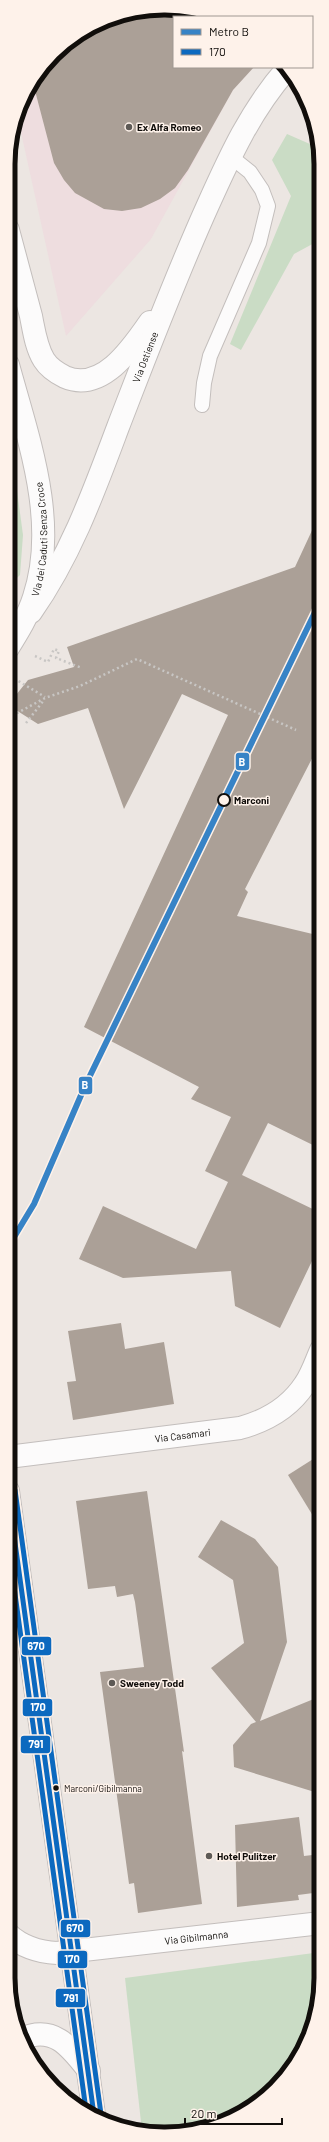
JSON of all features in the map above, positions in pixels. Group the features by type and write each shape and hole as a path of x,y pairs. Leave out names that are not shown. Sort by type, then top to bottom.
{"main road":[{"name":"Via Ostiense","path":"15,637 52,581 86,510 168,297 230,156 253,114 283,74"},
{"path":"15,257 40,352 50,367 57,373 72,380 85,381 96,377 125,356 168,297"},
{"name":"Via dei Caduti Senza Croce","path":"15,392 36,472 43,531 41,567 35,596 26,620"},
{"name":"Via Casamari","path":"15,1456 240,1428 255,1424 269,1417 295,1395 305,1384 314,1365"},
{"path":"15,1541 93,2109"},
{"name":"Via Gibilmanna","path":"15,1940 37,1951 57,1953 314,1924"},
{"path":"27,2037 34,2035 46,2035 59,2039 70,2048 89,2071"}],"lane":[{"path":"202,405 204,383 210,356 259,243 268,206 262,190 250,172 230,156"}],"path":[{"path":"33,655 48,662 54,649 59,651 56,658 82,668"},
{"path":"15,714 45,698 80,686 137,659 296,730"},
{"path":"15,680 45,698"},
{"path":"26,723 45,698"}],"shaded area":[{"name":"Ex Alfa Romeo","path":"174,15 184,16 173,16 173,68 253,68 233,90 151,239 66,336 20,127 26,107 40,81 52,66 73,46 98,30 126,20 145,16"}],"green space":[{"path":"287,134 313,145 314,243 294,254 241,350 230,344 291,196 272,160"},
{"path":"15,476 23,535 20,575 15,580"},
{"path":"314,1953 314,1987 309,2016 299,2044 283,2069 256,2096 231,2112 203,2122 184,2126 155,2127 141,2125 125,1978"}],"building":[{"name":"Ex Alfa Romeo","path":"174,15 173,68 253,68 233,90 188,170 175,188 160,199 141,208 122,211 104,209 75,193 64,180 54,163 35,90 46,73 66,52 81,40 98,30 126,20 145,16"},
{"path":"314,526 314,755 245,889 248,892 237,916 314,934 314,1146 268,1123 242,1175 314,1210 314,1262 312,1261 280,1328 235,1306 231,1271 123,1278 79,1259 103,1206 196,1249 228,1182 205,1171 231,1117 191,1099 199,1087 84,1027 228,715 182,694 124,809 88,708 38,724 15,709 15,696 28,680 74,667 67,647 295,567"},
{"path":"121,1323 125,1349 164,1342 174,1404 73,1420 67,1382 76,1381 68,1331"},
{"path":"314,1458 314,1518 288,1475"},
{"path":"147,1491 184,1752 182,1751 202,1904 138,1913 134,1883 129,1884 100,1672 144,1667 135,1602 133,1594 117,1597 115,1586 88,1589 76,1501"},
{"path":"221,1520 255,1539 278,1567 287,1642 260,1721 314,1699 314,1792 234,1767 233,1745 251,1724 256,1722 211,1668 244,1643 233,1580 198,1557"},
{"path":"299,1817 304,1856 314,1855 314,1893 298,1895 299,1900 237,1907 235,1825"}],"metro line":[{"name":"B","path":"15,1235 34,1204 85,1086 314,614"}],"transit line":[{"name":"670","path":"15,1490 101,2113"},
{"name":"170","path":"15,1543 93,2109"},
{"name":"791","path":"15,1594 85,2104"}],"place":[{"name":"Ex Alfa Romeo","path":"129,127"},
{"name":"Marconi","path":"224,800"},
{"name":"Sweeney Todd","path":"112,1683"},
{"name":"Marconi/Gibilmanna","path":"56,1788"},
{"name":"Hotel Pulitzer","path":"209,1856"}]}
